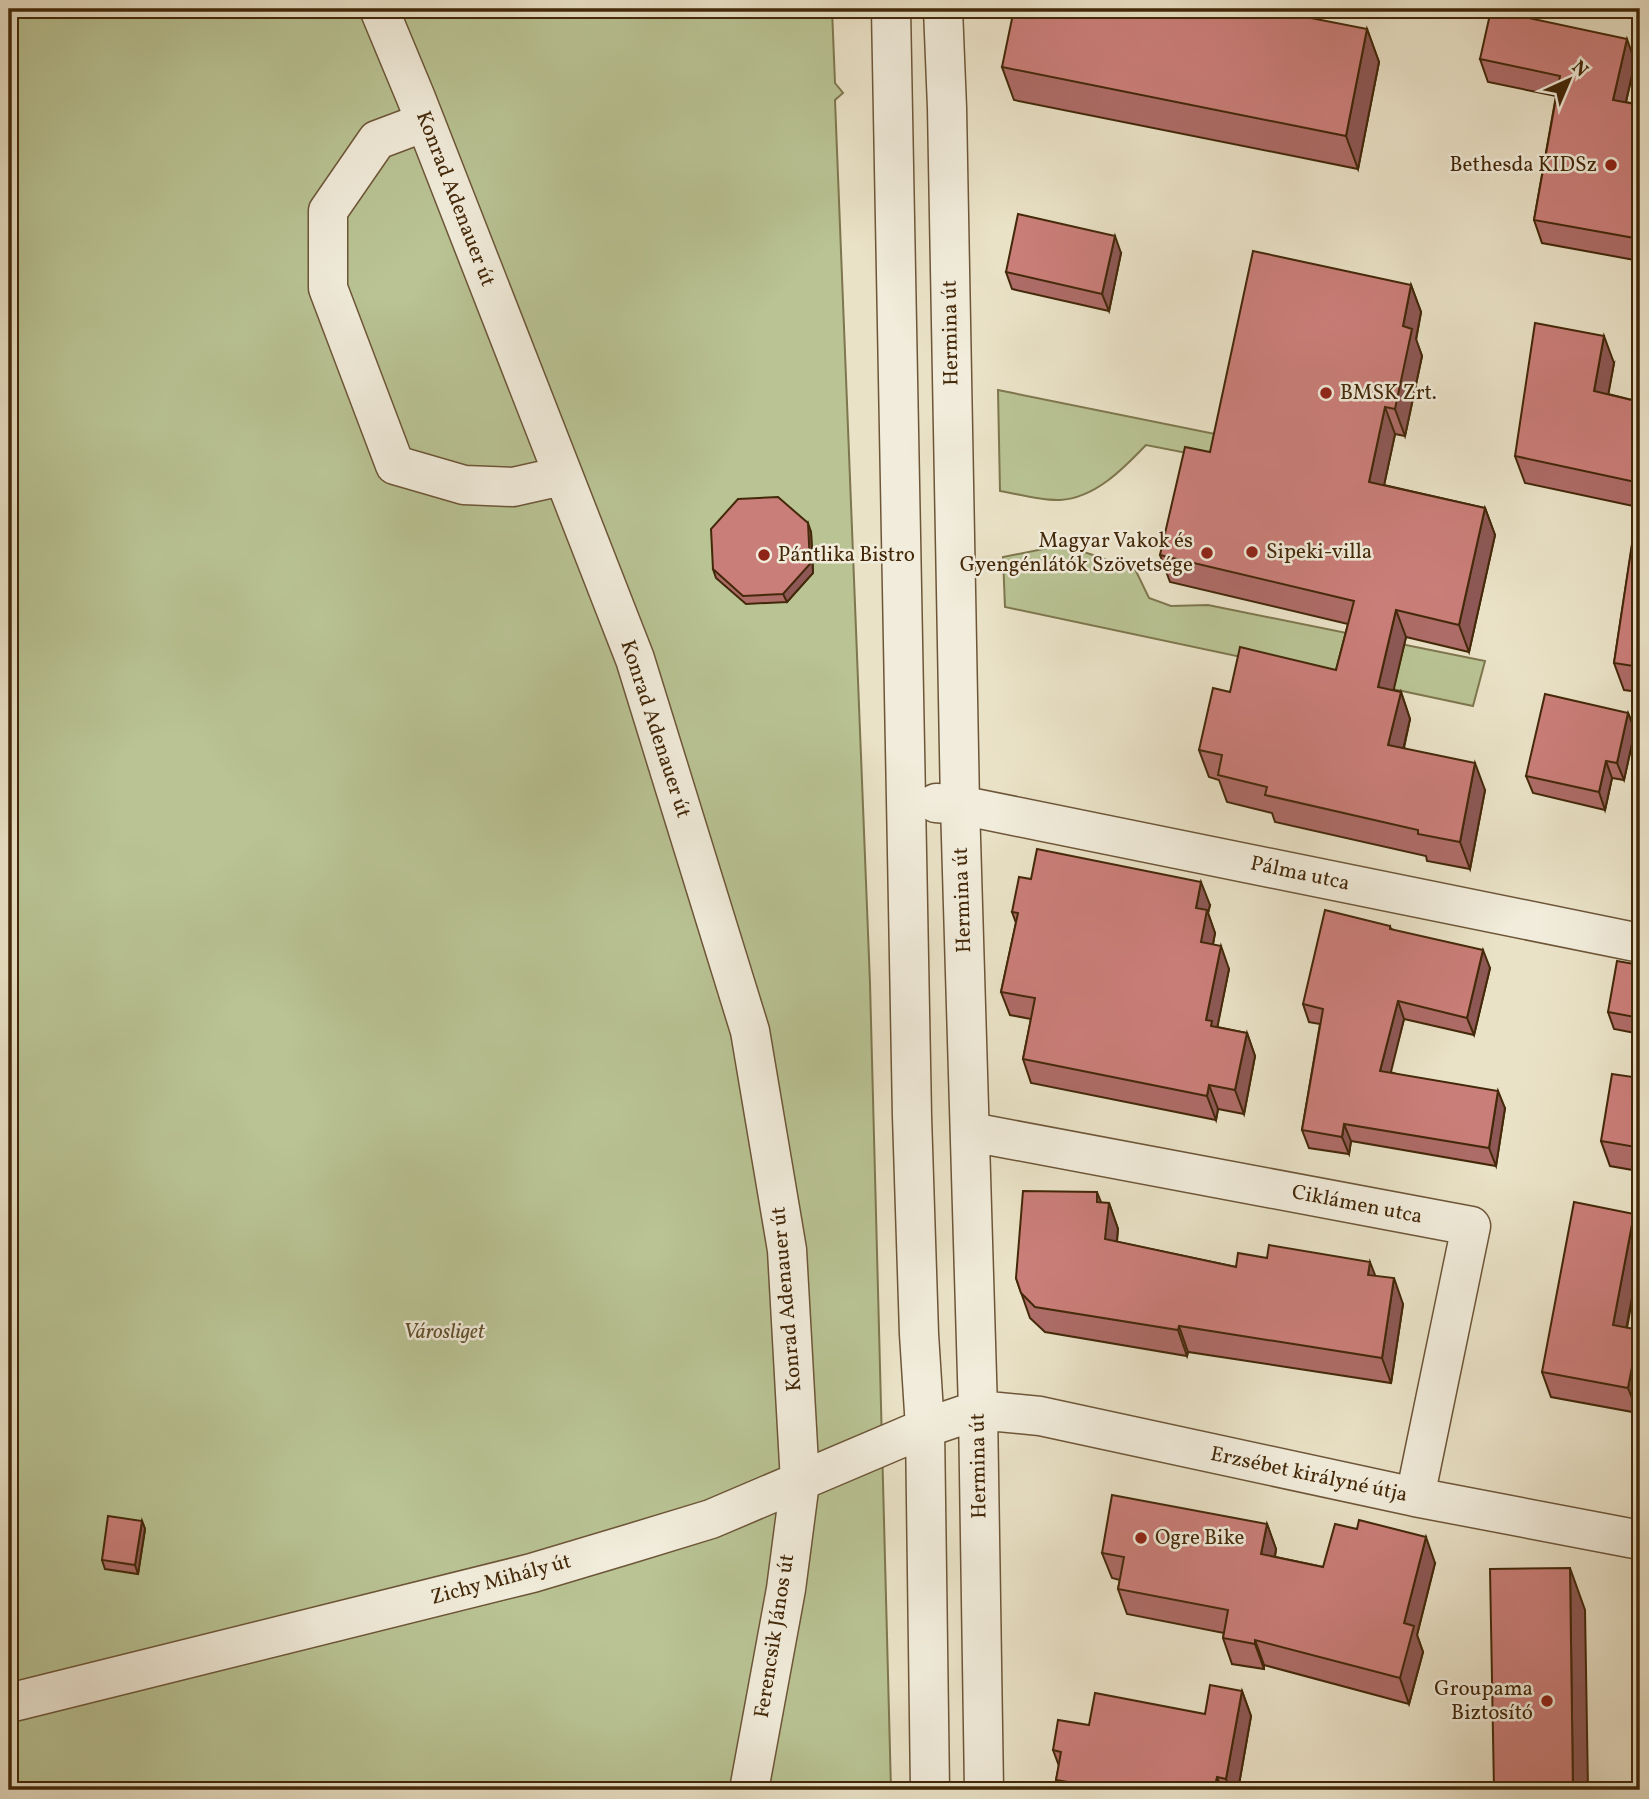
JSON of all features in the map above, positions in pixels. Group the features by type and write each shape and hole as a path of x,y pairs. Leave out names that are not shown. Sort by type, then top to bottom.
{"street":[{"name":"Konrad Adenauer út","path":"379,9 635,659 750,1031 787,1250 800,1482"},
{"path":"891,9 912,1129 925,1428 930,1790"},
{"name":"Hermina út","path":"943,9 960,805 978,1410 984,1790"},
{"path":"425,122 377,140 328,211 328,288 395,465 464,485 513,487 562,476"},
{"name":"Pálma utca","path":"906,801 960,805 1640,943"},
{"name":"Ciklámen utca","path":"971,1132 1471,1226 1415,1497"},
{"name":"Zichy Mihály út","path":"9,1703 532,1573 711,1519 925,1428 978,1410"},
{"name":"Erzsébet királyné útja","path":"978,1410 1040,1416 1415,1497 1640,1540"},
{"name":"Ferencsik János út","path":"748,1790 786,1589 800,1482"}],"green space":[{"name":"Városliget","path":"9,9 832,9 835,83 843,93 835,100 870,983 891,1790 9,1790"},
{"path":"998,390 1284,448 1280,471 1146,445 1107,481 1073,498 1045,499 1000,491"},
{"path":"1063,545 1135,569 1149,598 1171,606 1208,605 1485,661 1473,706 1005,607 1003,557"}],"building":[{"path":"1014,9 1265,9 1367,29 1346,136 1002,67"},
{"path":"1491,10 1627,39 1613,100 1640,105 1640,239 1534,220 1560,76 1480,59"},
{"path":"1018,214 1115,236 1102,294 1006,272"},
{"path":"1253,251 1411,285 1403,326 1412,329 1395,409 1385,407 1369,482 1485,508 1459,625 1396,610 1378,687 1401,692 1388,745 1475,763 1460,842 1265,795 1267,787 1218,775 1222,755 1199,750 1213,688 1230,692 1240,647 1336,670 1354,601 1160,555 1185,447 1210,452"},
{"path":"1535,323 1604,336 1594,391 1640,402 1640,483 1515,456"},
{"path":"1640,491 1640,667 1614,663"},
{"name":"Pántlika Bistro","path":"778,497 808,523 810,564 783,594 743,596 713,569 711,529 738,499"},
{"path":"1545,694 1628,713 1617,763 1606,761 1599,792 1526,776"},
{"path":"1037,849 1201,882 1196,908 1207,910 1201,942 1221,946 1206,1020 1212,1021 1211,1026 1247,1033 1235,1090 1209,1085 1207,1096 1023,1059 1035,998 1001,992 1018,913 1012,912 1019,877 1031,879"},
{"path":"1325,910 1390,926 1390,929 1483,950 1467,1018 1398,1001 1380,1071 1498,1091 1489,1148 1344,1124 1342,1137 1302,1130 1323,1009 1303,1004"},
{"path":"1617,961 1640,965 1640,1018 1608,1012"},
{"path":"1612,1074 1640,1078 1640,1160 1634,1159 1636,1147 1601,1141"},
{"path":"1023,1191 1097,1192 1097,1202 1109,1203 1105,1239 1236,1267 1238,1253 1267,1258 1269,1245 1370,1262 1368,1275 1394,1278 1382,1358 1179,1326 1178,1330 1035,1307 1021,1293 1016,1278"},
{"path":"1574,1202 1634,1214 1613,1325 1639,1330 1628,1388 1542,1372"},
{"path":"1112,1495 1267,1524 1261,1554 1323,1567 1335,1524 1357,1529 1359,1520 1426,1537 1404,1623 1414,1626 1400,1678 1255,1640 1255,1644 1223,1638 1228,1610 1118,1589 1124,1557 1102,1553"},
{"path":"108,1516 142,1521 135,1565 102,1560"},
{"name":"Groupama Biztosító","path":"1570,1568 1573,1790 1494,1790 1490,1569"},
{"path":"1210,1685 1242,1691 1226,1779 1217,1777 1214,1790 1115,1790 1056,1780 1061,1752 1053,1750 1058,1720 1089,1725 1095,1693 1205,1714"}],"place":[{"name":"Bethesda KIDSz","path":"1611,165"},
{"name":"BMSK Zrt.","path":"1326,393"},
{"name":"Sipeki-villa","path":"1252,552"},
{"name":"Magyar Vakok és Gyengénlátók Szövetsége","path":"1207,553"},
{"name":"Pántlika Bistro","path":"764,555"},
{"name":"Ogre Bike","path":"1141,1538"},
{"name":"Groupama Biztosító","path":"1547,1701"}]}
